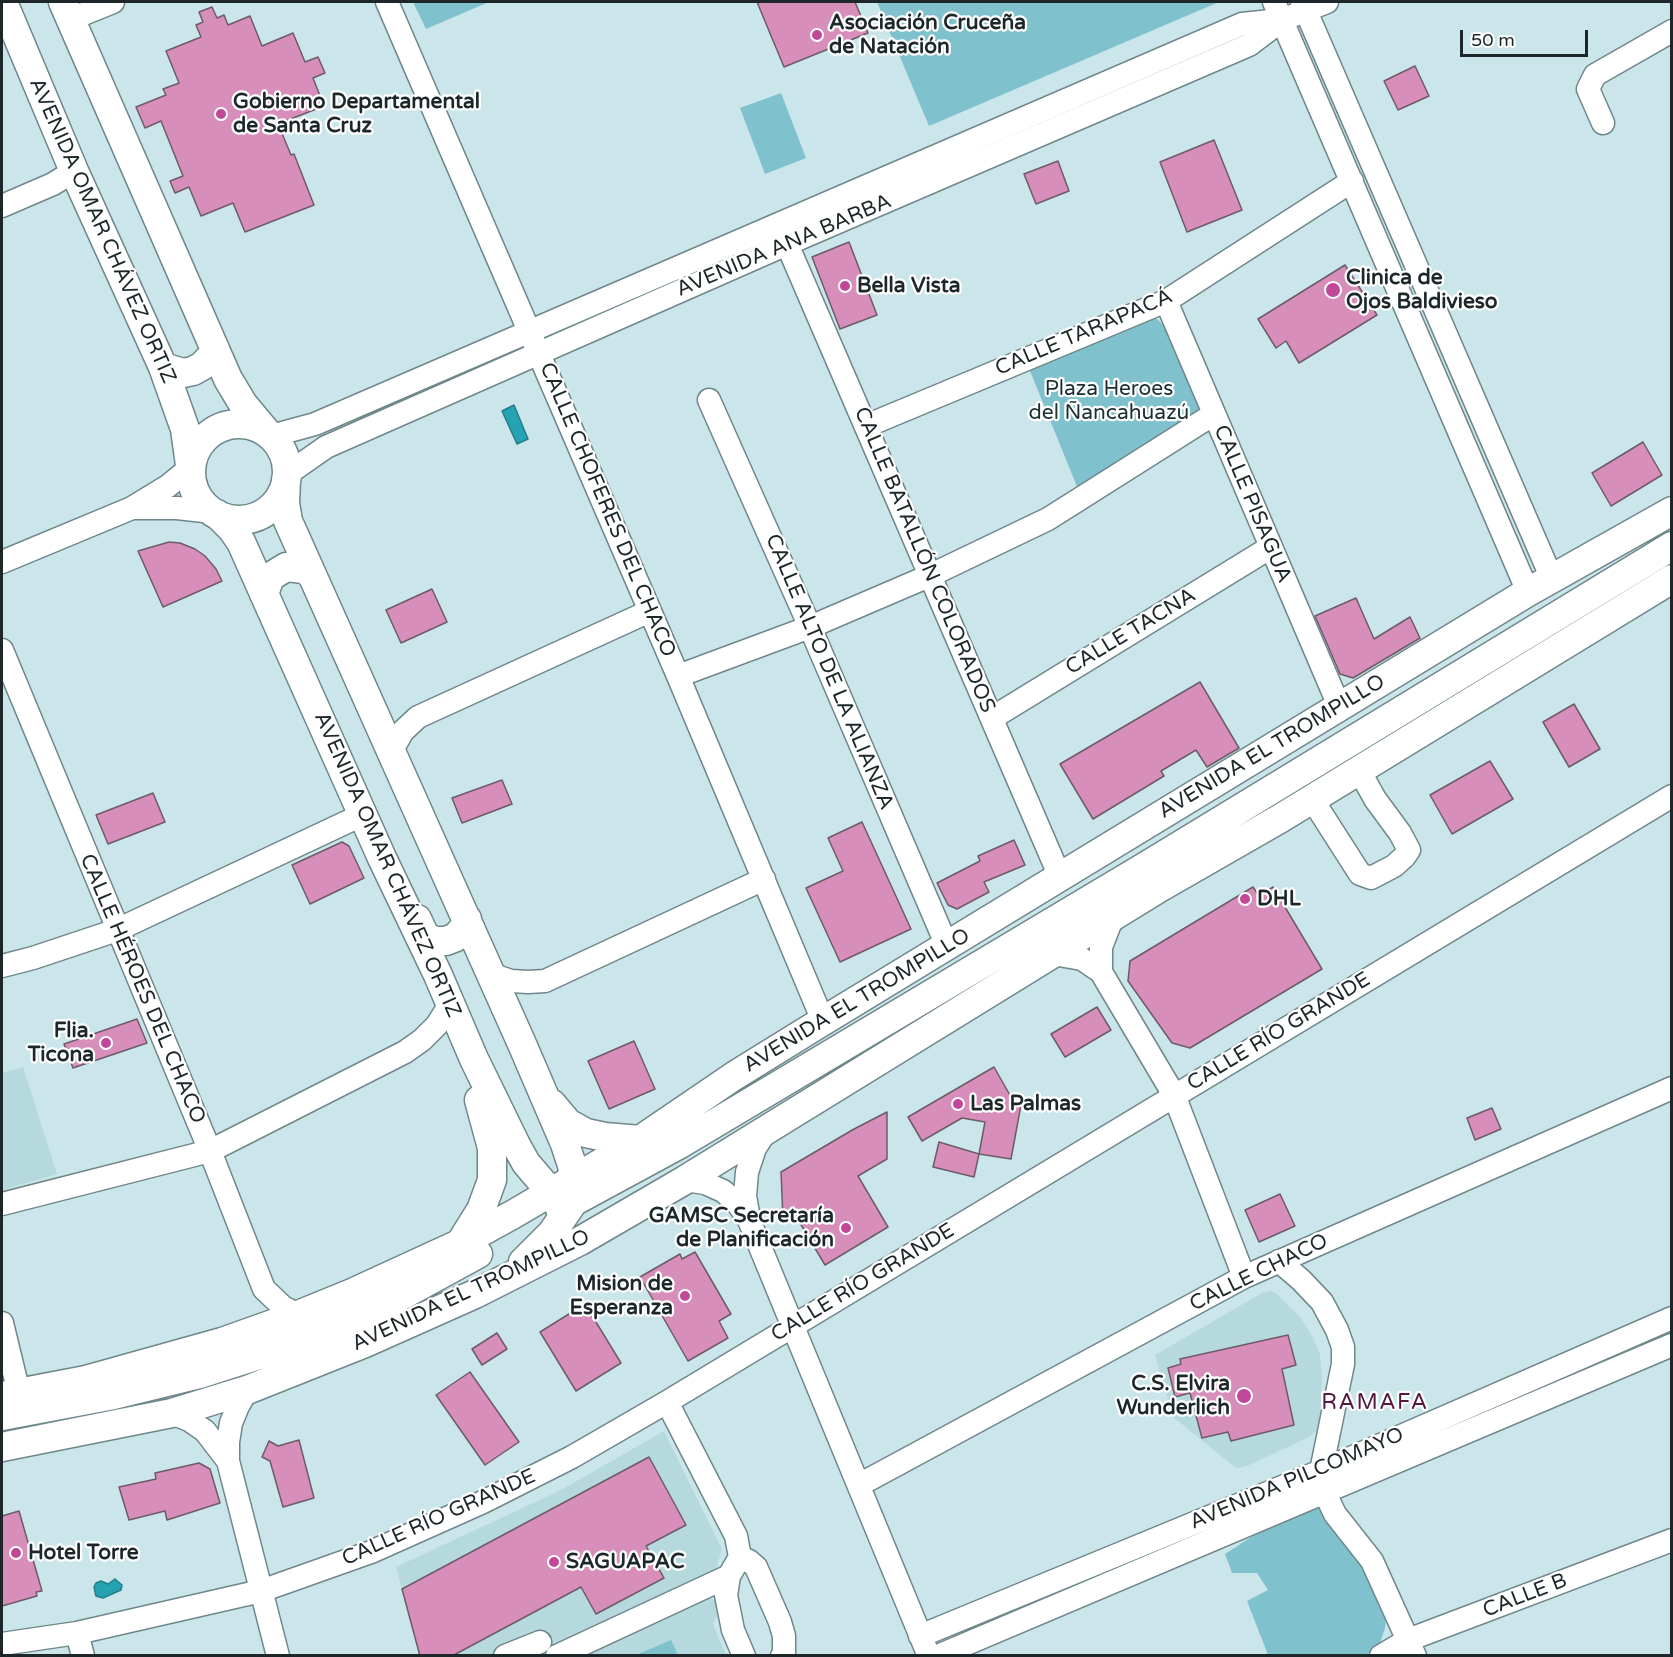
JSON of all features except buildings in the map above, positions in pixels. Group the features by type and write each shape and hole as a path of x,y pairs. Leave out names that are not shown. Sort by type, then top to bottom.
{"main road":[{"name":"AVENIDA OMAR CHÁVEZ ORTIZ","path":"3,2 74,171 162,367 185,429 190,466"},
{"path":"67,10 228,379 243,404 283,454 288,521 392,750 565,1144 567,1190 552,1233 509,1277"},
{"path":"162,367 183,373 193,371 210,358 215,349"},
{"path":"269,435 253,426 236,424 220,428 206,436 196,449 190,466 191,481 203,503 215,513 231,519 246,519 260,515 272,506 281,494 286,477"},
{"name":"AVENIDA EL TROMPILLO","path":"2,1416 114,1395 189,1377 297,1343 390,1302 438,1276 734,1076 1339,706 1671,511"},
{"name":"AVENIDA OMAR CHÁVEZ ORTIZ","path":"215,513 232,529 241,542 474,1059 526,1164 567,1190"},
{"name":"AVENIDA EL TROMPILLO","path":"10,1394 86,1380 153,1362 222,1342 298,1315 404,1270 567,1190 680,1144 1146,866 1671,546"},
{"path":"264,594 270,577 286,567 304,569 311,574"},
{"name":"AVENIDA EL TROMPILLO","path":"2,1447 172,1413 247,1390 365,1343 475,1294 580,1241 686,1180 1117,914 1312,799 1671,579"},
{"path":"382,858 399,882 425,936 435,941 446,941 456,937 463,929 467,919"},
{"path":"1000,914 1146,866"},
{"path":"438,975 443,963 452,956 464,953 474,957 504,1020 516,1032"},
{"path":"438,1276 481,1210 492,1180 492,1148 478,1094 474,1059"},
{"path":"538,1083 554,1108 568,1123 586,1132 604,1137 640,1140"},
{"path":"567,1190 616,1202 659,1195"}],"street":[{"path":"67,10 113,2"},
{"name":"CALLE CHOFERES DEL CHACO","path":"387,2 678,676 823,1021"},
{"name":"AVENIDA ANA BARBA","path":"286,477 326,447 539,353 989,146 1249,45 1278,11 1327,2"},
{"path":"1304,6 1540,586"},
{"path":"1278,11 1352,181 1540,586"},
{"path":"1603,123 1588,89 1589,83 1595,75 1671,31"},
{"path":"2,206 53,184 74,171"},
{"name":"CALLE TARAPACÁ","path":"866,426 1166,301 1352,181"},
{"name":"AVENIDA ANA BARBA","path":"269,435 315,424 529,330 798,232"},
{"name":"CALLE BATALLÓN COLORADOS","path":"798,232 866,426 1060,877"},
{"name":"CALLE PISAGUA","path":"1166,301 1339,706"},
{"name":"CALLE ALTO DE LA ALIANZA","path":"709,400 810,627 947,946"},
{"path":"678,676 810,627 929,576 1048,519 1214,414"},
{"path":"2,562 132,508 168,486 190,466"},
{"path":"132,508 177,508 215,513"},
{"name":"CALLE TACNA","path":"992,718 1271,547"},
{"path":"392,750 403,731 418,717 650,611"},
{"name":"CALLE HÉROES DEL CHACO","path":"2,650 210,1151 264,1289 284,1307 298,1315"},
{"path":"1312,799 1360,874 1371,878 1394,866 1409,850 1401,833 1375,799 1359,770"},
{"name":"CALLE RÍO GRANDE","path":"2,1644 77,1633 261,1591 371,1552 483,1502 572,1457 667,1402 1671,796"},
{"path":"2,966 117,930 364,814"},
{"path":"490,974 511,981 545,981 764,879"},
{"path":"1101,972 1101,947 1110,924 1117,914"},
{"path":"1047,957 1059,955 1082,959 1101,972 1174,1095 1244,1277"},
{"path":"2,1204 210,1151 405,1052 437,1025 450,1004"},
{"name":"CALLE CHACO","path":"859,1485 1244,1277 1671,1088"},
{"path":"749,1220 745,1196 747,1172 755,1148 769,1128"},
{"path":"686,1180 705,1183 723,1191 738,1204 749,1220 925,1646"},
{"path":"1279,1261 1322,1302 1343,1347 1343,1364 1323,1482 1340,1521 1372,1561 1411,1648"},
{"name":"AVENIDA PILCOMAYO","path":"938,1656 1323,1482 1671,1318"},
{"path":"2,1323 10,1394"},
{"name":"AVENIDA PILCOMAYO","path":"925,1646 1323,1482 1671,1344"},
{"path":"247,1390 237,1406 231,1424 228,1461 278,1656"},
{"path":"667,1402 736,1536 734,1566 726,1595 733,1630 744,1656"},
{"path":"172,1413 189,1420 205,1431 228,1461"},
{"name":"CALLE B","path":"1381,1656 1411,1648 1671,1540"},
{"path":"505,1656 549,1649 749,1561 756,1568 780,1622 784,1636 782,1656"},
{"path":"77,1633 84,1656"}],"shaded area":[{"path":"514,405 528,439 517,444 502,411"},
{"path":"23,1067 57,1174 2,1190 2,1073"},
{"name":"C.S. Elvira Wunderlich","path":"1270,1291 1277,1294 1300,1317 1320,1354 1322,1375 1320,1423 1317,1430 1309,1437 1247,1466 1236,1468 1173,1417 1155,1355 1262,1293"},
{"name":"SAGUAPAC","path":"664,1431 722,1549 716,1570 533,1655 420,1655 396,1567 561,1490"},
{"path":"115,1579 122,1585 121,1590 103,1598 96,1596 94,1587 96,1583 101,1581 108,1584"},
{"name":"SAGUAPAC","path":"709,1596 715,1601 718,1614 713,1624 726,1655 581,1656"}],"green space":[{"path":"413,2 489,2 426,29"},
{"path":"877,2 1219,2 929,126"},
{"path":"781,93 806,158 765,174 740,108"},
{"name":"Plaza Heroes del Ñancahuazú","path":"1156,318 1166,328 1199,407 1199,415 1078,489 1030,371 1142,319"},
{"path":"1321,1506 1361,1556 1387,1612 1380,1643 1367,1655 1268,1655 1247,1601 1268,1590 1257,1573 1232,1573 1225,1554 1259,1532"},
{"path":"671,1640 678,1655 636,1655"}],"place":[{"name":"Asociación Cruceña de Natación","path":"817,35"},
{"name":"Gobierno Departamental de Santa Cruz","path":"221,114"},
{"name":"Bella Vista","path":"845,286"},
{"name":"Clinica de Ojos Baldivieso","path":"1333,290"},
{"name":"DHL","path":"1245,899"},
{"name":"Flia. Ticona","path":"106,1043"},
{"name":"Las Palmas","path":"958,1104"},
{"name":"GAMSC Secretaría de Planificación","path":"846,1228"},
{"name":"Mision de Esperanza","path":"685,1296"},
{"name":"C.S. Elvira Wunderlich","path":"1244,1396"},
{"name":"Hotel Torre","path":"16,1553"},
{"name":"SAGUAPAC","path":"554,1562"}],"district":[{"name":"RAMAFA","path":"1375,1403"}]}
